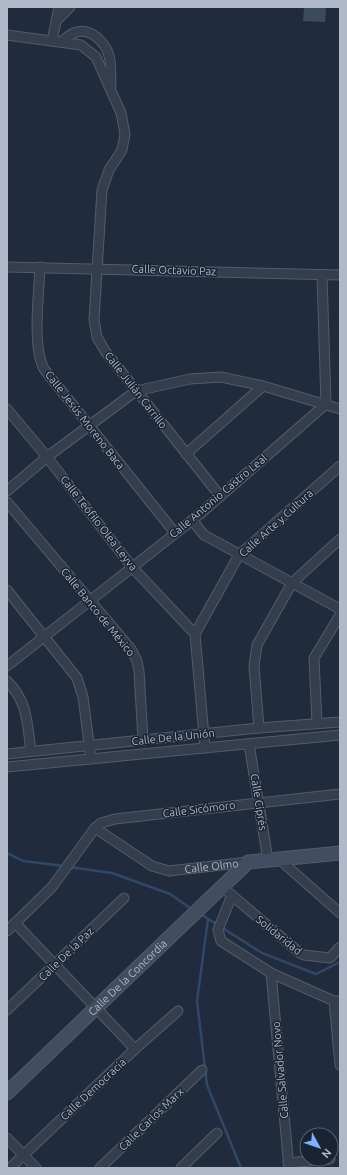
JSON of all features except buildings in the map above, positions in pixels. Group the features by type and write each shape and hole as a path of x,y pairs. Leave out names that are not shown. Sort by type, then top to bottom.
{"street":[{"path":"56,41 59,7"},
{"path":"58,19 70,7"},
{"path":"56,41 82,31 88,32 100,40 106,46 109,56 111,90"},
{"path":"7,35 81,45 92,53 98,62 111,90"},
{"name":"Calle Julián Carrillo","path":"111,90 124,124 125,141 122,150 109,170 102,190 94,320 97,337 105,351 220,496"},
{"name":"Calle Octavio Paz","path":"7,267 340,275"},
{"name":"Calle Jesús Moreno Baca","path":"40,267 38,334 40,360 44,369 175,533"},
{"path":"322,275 326,404"},
{"path":"7,491 88,425 136,391 190,379 214,376 263,386 340,409"},
{"path":"186,454 263,386"},
{"name":"Calle Antonio Castro Leal","path":"7,666 192,520 326,404"},
{"name":"Calle Teófilo Olea Leyva","path":"8,412 47,457 132,567 195,634"},
{"name":"Calle Arte y Cultura","path":"195,634 239,555 340,466"},
{"name":"Calle Banco de México","path":"7,502 131,650 137,661 139,671 143,740"},
{"path":"192,520 204,535 340,609"},
{"path":"259,728 254,666 255,651 262,635 292,583 340,539"},
{"path":"7,590 77,678 83,697 91,759"},
{"path":"317,723 314,658 340,615"},
{"path":"195,634 206,748"},
{"path":"7,681 15,689 23,703 31,751"},
{"name":"Calle De la Unión","path":"7,754 90,744 340,722"},
{"name":"Calle De la Unión","path":"7,767 340,735"},
{"name":"Calle Ciprés","path":"249,744 259,802 274,860"},
{"name":"Calle Sicómoro","path":"7,931 52,887 73,855 95,828 101,823 115,819 340,794"},
{"name":"Calle Olmo","path":"95,828 152,866 169,871 340,853"},
{"path":"274,860 340,913"},
{"name":"Calle De la Concordia","path":"7,1093 184,923 206,903 227,891 248,862"},
{"path":"227,891 219,926 219,940 271,973 337,1001 340,1065"},
{"name":"Solidaridad","path":"227,891 304,955 330,958 340,948"},
{"name":"Calle De la Paz","path":"7,1010 124,898"},
{"path":"15,923 135,1049"},
{"name":"Calle Salvador Novo","path":"271,973 288,1166"},
{"name":"Calle Democracia","path":"10,1168 135,1049 178,1011"},
{"name":"Calle Carlos Marx","path":"100,1168 202,1070"},
{"path":"181,1168 217,1133"},
{"path":"7,1138 36,1168"},
{"path":"288,1166 299,1164"}],"waterway":[{"path":"7,853 23,861 64,866"},
{"path":"69,867 112,873 170,894 193,910"},
{"path":"199,913 262,953 316,974 340,962"},
{"path":"208,919 197,1001 207,1085 241,1168"}]}
